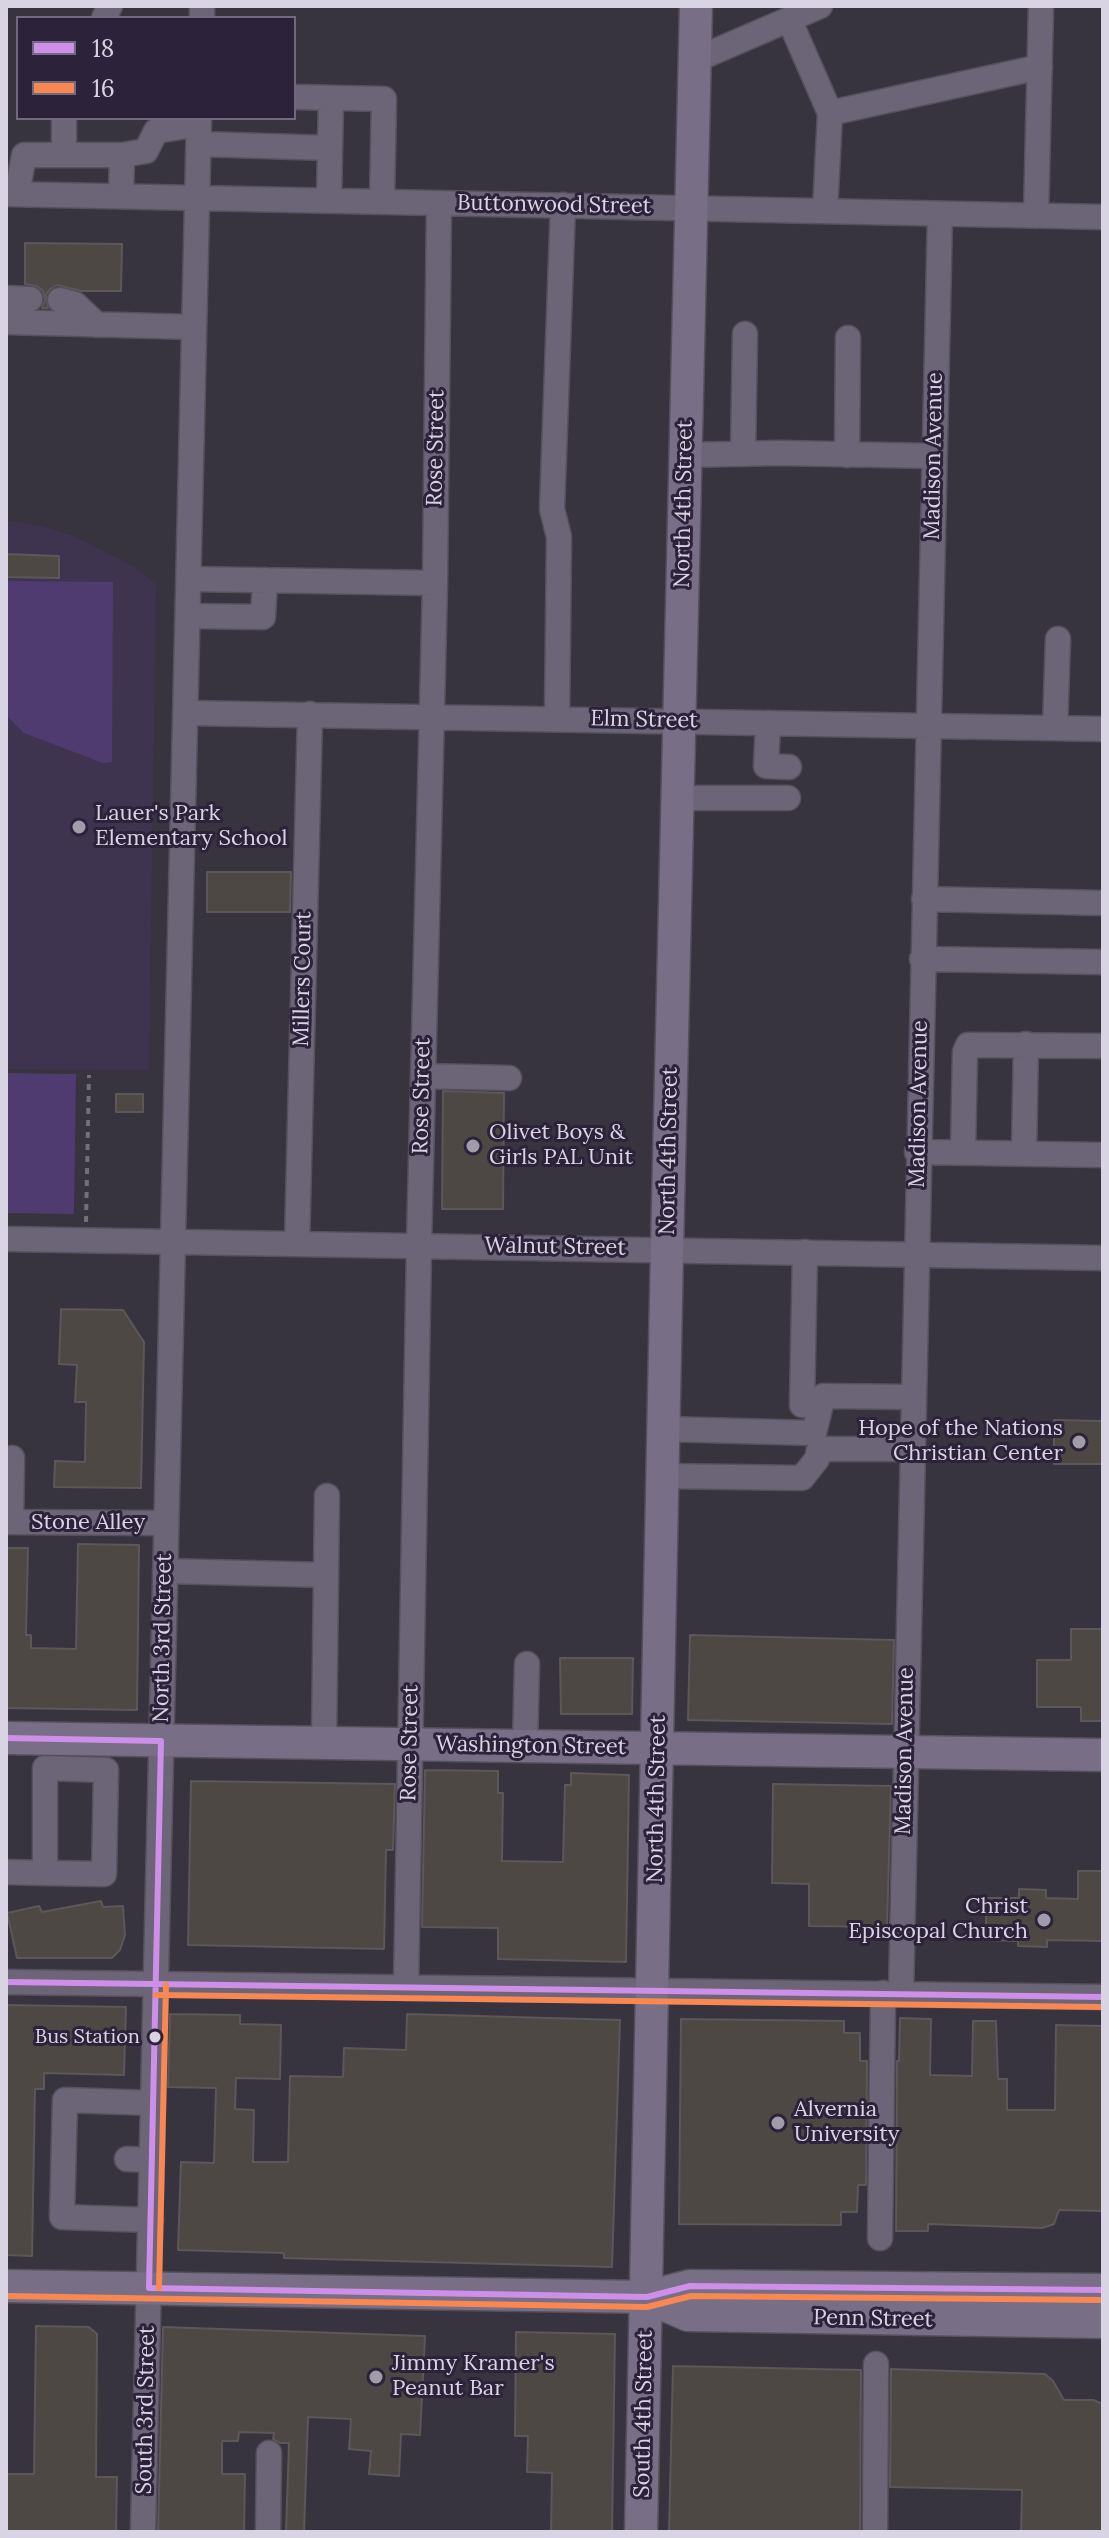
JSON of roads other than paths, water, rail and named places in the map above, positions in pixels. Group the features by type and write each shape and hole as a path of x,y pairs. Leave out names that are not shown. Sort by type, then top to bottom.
{"main road":[{"name":"North 4th Street","path":"647,2297 667,1249 696,6"},
{"name":"Washington Street","path":"6,1738 45,1754 161,1741 1103,1755"},
{"name":"Penn Street","path":"6,2286 647,2297 690,2286 1103,2290"},
{"name":"Penn Street","path":"647,2297 688,2315 1103,2322"},
{"name":"South 4th Street","path":"641,2532 647,2297"}],"street":[{"path":"695,60 820,6"},
{"path":"1036,216 1041,6"},
{"path":"789,19 830,113 825,211"},
{"path":"830,113 1040,67"},
{"path":"296,97 384,99 382,201"},
{"path":"329,200 331,98"},
{"path":"64,120 64,155"},
{"path":"11,194 24,155 122,155 146,151 156,124 330,148"},
{"name":"North 3rd Street","path":"149,2288 199,129"},
{"path":"121,196 122,155"},
{"name":"Buttonwood Street","path":"11,194 1103,217"},
{"name":"Rose Street","path":"406,1988 435,583 439,203"},
{"path":"557,719 559,537 552,509 563,205"},
{"name":"Madison Avenue","path":"880,2238 905,1751 940,214"},
{"path":"60,300 75,304 97,325"},
{"path":"6,322 194,327"},
{"path":"743,454 745,334"},
{"path":"847,455 848,338"},
{"path":"686,455 934,456"},
{"path":"189,579 435,583"},
{"path":"188,616 263,617 265,580"},
{"path":"1055,728 1058,639"},
{"name":"Elm Street","path":"185,713 1103,729"},
{"name":"Millers Court","path":"297,1244 310,714"},
{"path":"768,723 766,766 789,767"},
{"path":"677,798 788,798"},
{"path":"924,899 1103,903"},
{"path":"922,959 1103,962"},
{"path":"1024,1153 1026,1044"},
{"path":"963,1151 965,1052 968,1045 1103,1046"},
{"path":"423,1076 509,1078"},
{"path":"917,1152 1103,1155"},
{"name":"Walnut Street","path":"6,1239 1103,1258"},
{"path":"802,1405 805,1252"},
{"path":"663,1476 802,1478 817,1459 823,1396 912,1397"},
{"path":"664,1429 911,1449"},
{"path":"8,1522 12,1458"},
{"path":"324,1743 327,1496"},
{"name":"Stone Alley","path":"8,1522 165,1523"},
{"path":"165,1571 326,1575"},
{"path":"525,1746 527,1664"},
{"path":"6,1872 45,1873 104,1874 106,1770 45,1754 45,1873"},
{"path":"6,1982 1103,1997"},
{"path":"151,2220 62,2217 65,2100 153,2103"},
{"path":"127,2159 152,2160"},
{"name":"South 3rd Street","path":"143,2532 149,2288"},
{"path":"875,2532 876,2364"},
{"path":"268,2532 269,2453"}],"place":[{"name":"Lauer's Park Elementary School","path":"79,827"},
{"name":"Olivet Boys & Girls PAL Unit","path":"473,1146"},
{"name":"Hope of the Nations Christian Center","path":"1079,1442"},
{"name":"Christ Episcopal Church","path":"1044,1920"},
{"name":"Bus Station","path":"155,2037"},
{"name":"Alvernia University","path":"778,2123"},
{"name":"Jimmy Kramer's Peanut Bar","path":"376,2377"}]}
